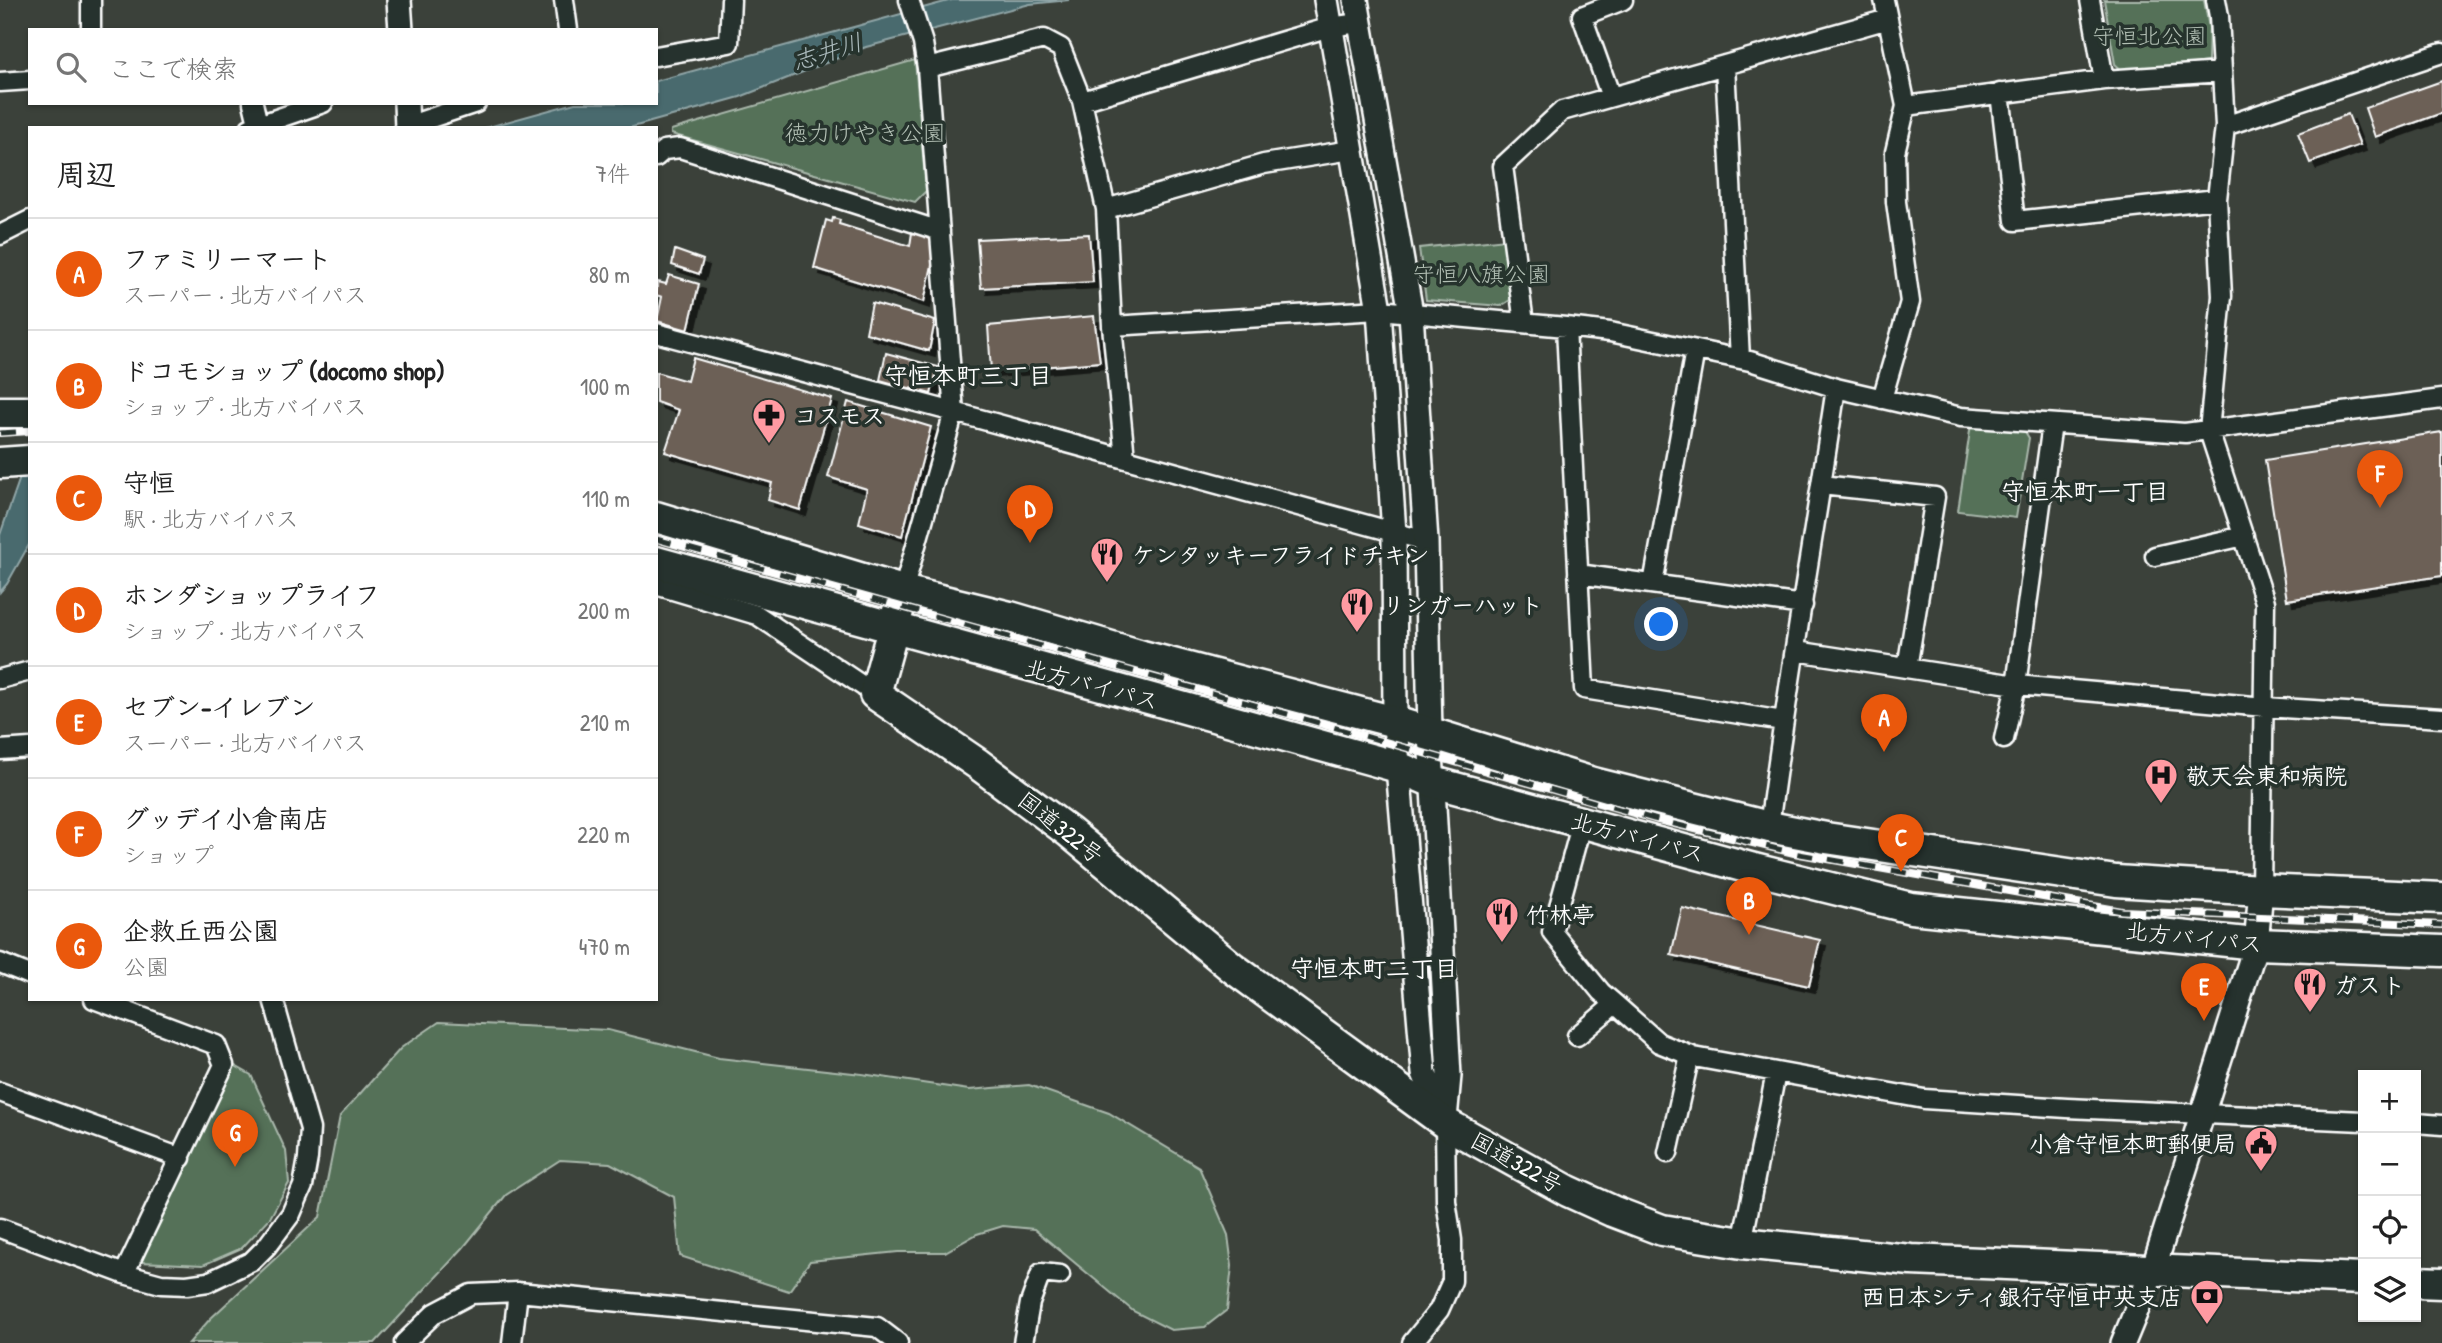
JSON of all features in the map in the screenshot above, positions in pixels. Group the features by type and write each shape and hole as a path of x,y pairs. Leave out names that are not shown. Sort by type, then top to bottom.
{"highway":[{"path":"658,518 903,591 875,694"},
{"path":"658,563 893,629"},
{"name":"北方バイパス","path":"903,591 1010,617 1142,656 1395,722 1593,783 1769,827 2116,881 2442,898"},
{"name":"北方バイパス","path":"893,629 1398,768 1433,782 1750,868 1911,908 2256,944 2442,951"},
{"name":"国道322号","path":"875,694 978,764 1069,832 1233,968 1445,1123 1568,1191 1612,1211 1662,1230 1742,1244 1911,1260 2358,1279"},
{"path":"2421,1282 2442,1283"}],"street":[{"path":"91,0 91,28"},
{"path":"399,0 401,28"},
{"path":"564,0 568,28"},
{"path":"658,56 729,43 731,0"},
{"path":"1326,0 1379,310 1394,533 1395,722 1398,768 1424,1073 1445,1123"},
{"path":"1356,0 1410,313 1426,541 1430,734 1449,1076 1445,1123 1446,1201 1452,1240 1452,1281 1439,1310 1412,1343"},
{"path":"1611,97 1582,16 1623,0"},
{"path":"1882,399 1910,302 1896,202 1895,152 1906,106 1884,0"},
{"path":"2090,0 2104,80"},
{"path":"2123,1343 2153,1270 2256,944 2261,890 2265,602 2209,430 2222,296 2217,198 2225,126 2216,0"},
{"path":"903,591 954,412 928,68 923,43 909,2"},
{"path":"1524,323 1503,166 1562,111 1888,19"},
{"path":"1082,101 1330,27 1359,23"},
{"path":"928,68 1044,39 1061,48 1082,101 1106,209 1112,326 1125,458"},
{"path":"2225,126 2442,53"},
{"path":"1725,65 1740,359"},
{"path":"1906,106 2104,80 2222,72"},
{"path":"0,82 28,80"},
{"path":"2000,93 2015,221 2217,198"},
{"path":"253,105 254,126 317,105"},
{"path":"406,119 467,105"},
{"path":"658,155 664,150 680,148 940,230"},
{"path":"1106,209 1264,163 1351,150"},
{"path":"0,235 28,221"},
{"path":"1112,326 1379,310 1566,327 1610,332 1740,359 1836,388 1961,417 2185,433 2442,398"},
{"path":"1566,327 1584,689 1783,721"},
{"path":"658,334 1426,541"},
{"path":"1653,584 1695,349"},
{"path":"1769,827 1783,721 1836,388"},
{"path":"2004,739 2016,685 2052,424"},
{"path":"1821,485 1935,497 1907,668"},
{"path":"2155,556 2244,536"},
{"path":"1578,574 1803,605"},
{"path":"658,586 757,615 875,694"},
{"path":"1796,651 2016,685 2265,707 2442,718"},
{"path":"0,679 28,672"},
{"path":"0,750 28,748"},
{"path":"1582,822 1552,932 1601,992 1659,1043 1690,1055 1924,1099 2358,1121"},
{"path":"0,964 28,974"},
{"path":"99,1001 216,1045 224,1065 124,1274"},
{"path":"0,1228 124,1274 161,1284 187,1285 208,1282 251,1261 267,1246 292,1214 303,1186 308,1157 310,1129 274,1001"},
{"path":"1577,1036 1615,1004"},
{"path":"1668,1153 1690,1055"},
{"path":"1742,1244 1776,1073"},
{"path":"0,1092 181,1158"},
{"path":"2421,1124 2442,1125"},
{"path":"1023,1343 1030,1303 1041,1273 1060,1275"},
{"path":"512,1343 518,1292"},
{"path":"404,1343 435,1313 471,1294 518,1292 877,1327 898,1343"}],"green space":[{"name":"守恒北公園","path":"2104,0 2204,0 2209,28 2208,62 2125,73 2115,64"},
{"name":"徳力けやき公園","path":"915,60 926,191 915,202 671,134 671,130"},
{"name":"守恒八旗公園","path":"1506,239 1516,296 1501,306 1426,300 1419,248"},
{"path":"1971,424 2022,427 2029,438 2016,518 1958,511"},
{"path":"439,1022 608,1030 719,1058 862,1074 969,1090 1029,1085 1109,1113 1199,1167 1228,1235 1232,1266 1227,1310 1205,1327 1171,1330 1133,1311 1034,1229 1003,1226 977,1234 945,1252 898,1252 810,1261 789,1291 680,1256 674,1197 610,1163 560,1160 506,1195 463,1248 375,1343 189,1343 210,1319 320,1217 340,1116 401,1048"},
{"path":"230,1063 251,1075 286,1151 289,1183 270,1218 242,1248 203,1265 141,1262"}],"water":[{"name":"志井川","path":"952,0 1069,0 1030,4 866,47 740,97 636,126 492,126 568,105 658,105 658,80"},
{"path":"28,455 28,547 0,592 0,535"}],"building":[{"path":"2442,81 2442,113 2375,137 2365,108"},
{"path":"2348,114 2360,145 2310,163 2298,133"},
{"path":"833,218 840,220 839,224 910,246 913,226 931,231 930,240 937,242 924,302 814,268 826,220 832,222"},
{"path":"1089,234 1093,282 981,288 977,239"},
{"path":"675,250 703,260 699,274 672,265"},
{"path":"669,275 699,284 688,330 658,321 662,297 658,296 658,282 666,284"},
{"path":"872,303 935,321 929,351 866,333"},
{"path":"1094,316 1100,362 991,371 988,326"},
{"path":"886,353 938,367 931,394 880,380"},
{"path":"693,358 832,399 800,510 768,500 772,483 665,452 679,410 658,403 658,373 687,381"},
{"path":"848,402 931,427 902,536 859,523 867,489 828,477"},
{"path":"2442,432 2442,576 2287,600 2265,460"},
{"path":"1682,908 1820,940 1809,986 1671,955"}],"railway":[{"path":"0,433 28,431"},
{"path":"658,540 1654,819 1794,853 2122,911 2442,925"}],"place":[{"name":"コスモス","path":"769,445"},
{"name":"グッデイ小倉南店","path":"2380,508"},
{"name":"ホンダショップライフ","path":"1030,543"},
{"name":"ケンタッキーフライドチキン","path":"1107,584"},
{"name":"リンガーハット","path":"1357,634"},
{"name":"ファミリーマート","path":"1884,752"},
{"name":"敬天会東和病院","path":"2161,805"},
{"name":"守恒","path":"1901,872"},
{"name":"ドコモショップ (docomo shop)","path":"1749,935"},
{"name":"竹林亭","path":"1502,944"},
{"name":"ガスト","path":"2310,1014"},
{"name":"セブン-イレブン","path":"2204,1021"},
{"name":"企救丘西公園","path":"235,1167"},
{"name":"小倉守恒本町郵便局","path":"2261,1173"},
{"name":"西日本シティ銀行守恒中央支店","path":"2207,1326"}],"district":[{"name":"守恒本町三丁目","path":"968,375"},
{"name":"守恒本町一丁目","path":"2085,491"},
{"name":"守恒本町二丁目","path":"1374,968"}]}
